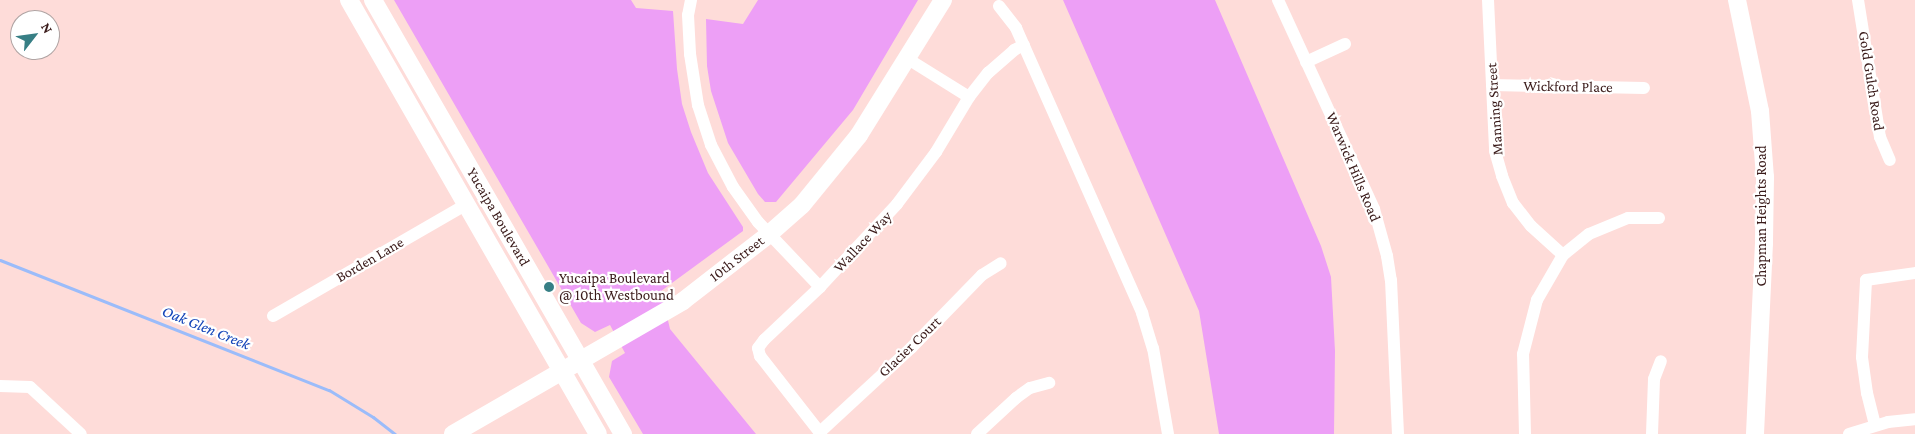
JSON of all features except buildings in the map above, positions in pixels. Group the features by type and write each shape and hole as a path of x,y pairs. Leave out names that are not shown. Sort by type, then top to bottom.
{"street":[{"name":"Yucaipa Boulevard","path":"349,0 598,434"},
{"name":"Yucaipa Boulevard","path":"373,0 623,434"},
{"path":"691,0 688,15 690,54 698,105 711,145 733,187 768,235 820,287"},
{"name":"10th Street","path":"453,434 684,301 768,235 802,205 859,135 943,0"},
{"name":"Warwick Hills Road","path":"1278,0 1374,209 1387,256 1391,280 1398,434"},
{"name":"Manning Street","path":"1488,0 1495,151 1513,203 1531,226 1563,255"},
{"name":"Chapman Heights Road","path":"1737,0 1760,111 1765,176 1764,243 1755,434"},
{"name":"Gold Gulch Road","path":"1858,0 1880,138 1890,160"},
{"path":"998,6 1016,28 1024,45 1142,313 1153,348 1168,434"},
{"path":"1306,62 1346,44"},
{"name":"Wallace Way","path":"821,433 760,356 758,348 820,287 897,204 936,152 969,97 988,73 1014,50 1024,45"},
{"path":"908,59 969,97"},
{"name":"Wickford Place","path":"1492,85 1644,88"},
{"name":"Borden Lane","path":"273,316 467,204"},
{"path":"1525,434 1524,354 1537,300 1563,255 1589,234 1628,218 1659,218"},
{"name":"Glacier Court","path":"821,433 911,348 982,275 1001,264"},
{"path":"1875,425 1867,393 1862,357 1866,280 1915,273"},
{"path":"1652,434 1654,379 1661,361"},
{"path":"977,434 1016,398 1030,388 1049,383"},
{"path":"0,386 30,387 81,434"},
{"path":"1848,434 1875,425 1915,419"}],"shaded area":[{"path":"394,0 631,0 636,8 673,11 677,69 682,104 708,173 743,227 743,231 661,291 670,329 756,434 643,434 609,377 612,361 625,353 610,325 595,332 581,323"},
{"path":"758,0 918,0 853,110 776,202 765,202 758,194 728,143 711,91 707,66 706,19 743,24"},
{"path":"1063,0 1215,0 1321,246 1331,277 1335,351 1334,434 1219,434 1199,311"}],"waterway":[{"name":"Oak Glen Creek","path":"0,260 329,390 373,417 395,434"}],"place":[{"name":"Yucaipa Boulevard @ 10th Westbound","path":"549,287"}]}
